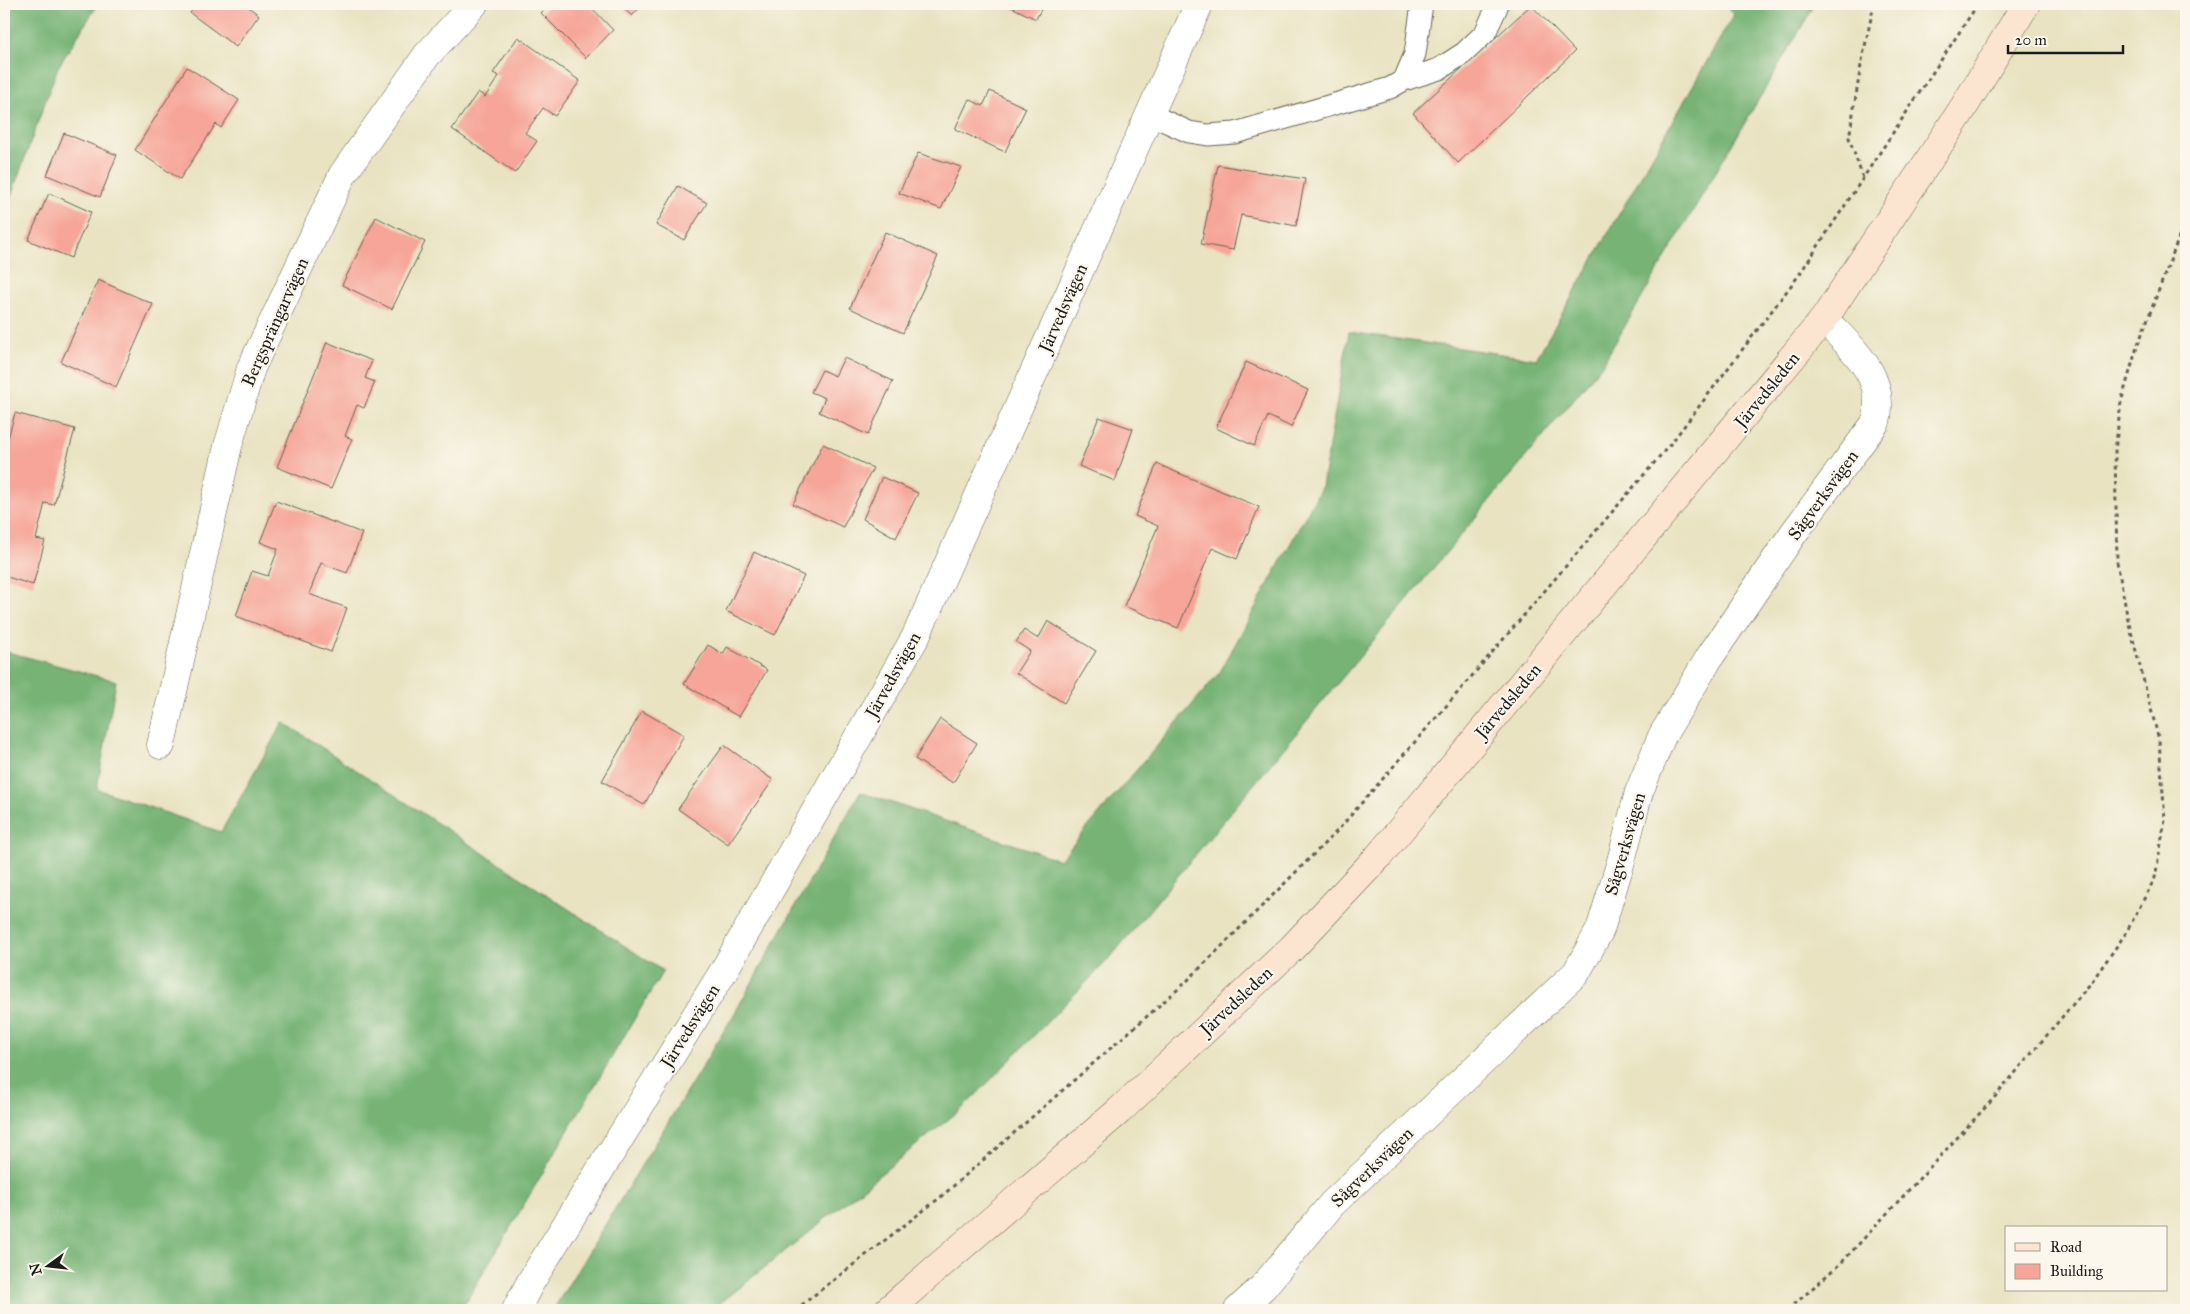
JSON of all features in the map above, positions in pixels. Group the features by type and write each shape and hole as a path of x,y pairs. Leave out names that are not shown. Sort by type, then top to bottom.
{"main road":[{"name":"Järvedsleden","path":"888,1310 1118,1111 1306,934 1378,857 1824,319 1962,110 2026,4"}],"street":[{"name":"Bergsprängarvägen","path":"161,745 228,446 251,368 343,174 427,55 474,4"},
{"name":"Järvedsvägen","path":"516,1310 530,1283 723,972 915,638 1200,4"},
{"name":"Sågverksvägen","path":"1238,1310 1263,1287 1332,1204 1576,973 1600,930 1622,861 1639,792 1662,736 1711,655 1793,534 1876,422 1879,408 1878,393 1874,380 1864,361 1824,319"}],"lane":[{"path":"1404,80 1415,54 1422,4"},
{"path":"1149,114 1189,132 1208,135 1235,133 1390,88 1404,80 1439,69 1464,54 1486,33 1497,7 1496,4"}],"path":[{"path":"1863,178 1850,138 1861,65 1874,4"},
{"path":"795,1310 942,1196 1185,983 1338,830 1672,442 1799,275 1978,4"},
{"path":"1788,1310 1856,1247 1994,1098 2084,992 2126,934 2155,878 2165,820 2159,740 2128,620 2117,562 2115,451 2121,402 2137,347 2186,219"}],"green space":[{"path":"4,4 98,4 58,67 4,215"},
{"path":"1723,4 1815,4 1602,365 1109,959 965,1106 712,1310 553,1310 733,1016 860,792 1060,860 1220,672 1322,486 1349,332 1536,359 1734,14"},
{"path":"4,651 116,681 97,789 221,832 283,722 663,971 461,1310 4,1310"}],"building":[{"path":"197,4 244,4 259,15 236,47 190,13"},
{"path":"550,4 588,4 613,30 586,58 541,13"},
{"path":"619,4 643,4 632,16"},
{"path":"1005,4 1044,4 1036,19"},
{"path":"1531,5 1575,51 1458,163 1413,113"},
{"path":"518,37 580,81 555,116 543,108 525,133 537,141 515,173 452,129 478,92 485,97 499,76 493,73"},
{"path":"187,67 239,100 221,128 216,124 180,179 135,150"},
{"path":"990,91 1026,108 1005,152 955,129 969,99 983,106"},
{"path":"64,133 117,155 100,197 47,175"},
{"path":"918,153 961,167 941,209 899,193"},
{"path":"1218,165 1305,179 1296,226 1241,215 1233,250 1201,244"},
{"path":"678,186 707,203 684,240 656,225"},
{"path":"49,193 91,212 71,258 28,240"},
{"path":"376,217 425,242 392,309 342,285"},
{"path":"885,232 938,256 903,333 850,308"},
{"path":"98,280 153,304 116,387 61,362"},
{"path":"327,342 372,361 365,378 375,382 364,408 357,405 345,436 352,439 331,489 277,467"},
{"path":"844,358 893,381 868,435 819,412 825,398 811,392 822,370 835,376"},
{"path":"1246,362 1308,390 1291,427 1268,416 1254,446 1216,428"},
{"path":"15,413 75,429 54,505 45,503 36,539 45,541 33,585 4,576 4,453"},
{"path":"1099,417 1133,429 1115,481 1079,466"},
{"path":"823,444 873,468 843,527 793,504"},
{"path":"1157,464 1259,507 1237,559 1212,548 1178,628 1124,606 1158,526 1135,516"},
{"path":"882,477 918,493 896,538 863,519"},
{"path":"276,501 362,533 347,573 321,563 309,594 347,608 331,652 236,616 252,571 268,576 278,549 260,542"},
{"path":"754,552 804,576 775,635 726,611"},
{"path":"1048,621 1096,651 1064,703 1016,673 1030,651 1016,642 1024,630 1038,639"},
{"path":"708,645 723,654 727,647 767,670 739,717 684,684"},
{"path":"642,711 684,735 644,805 602,781"},
{"path":"940,719 977,743 953,783 915,759"},
{"path":"724,745 773,780 728,844 678,809"}]}
